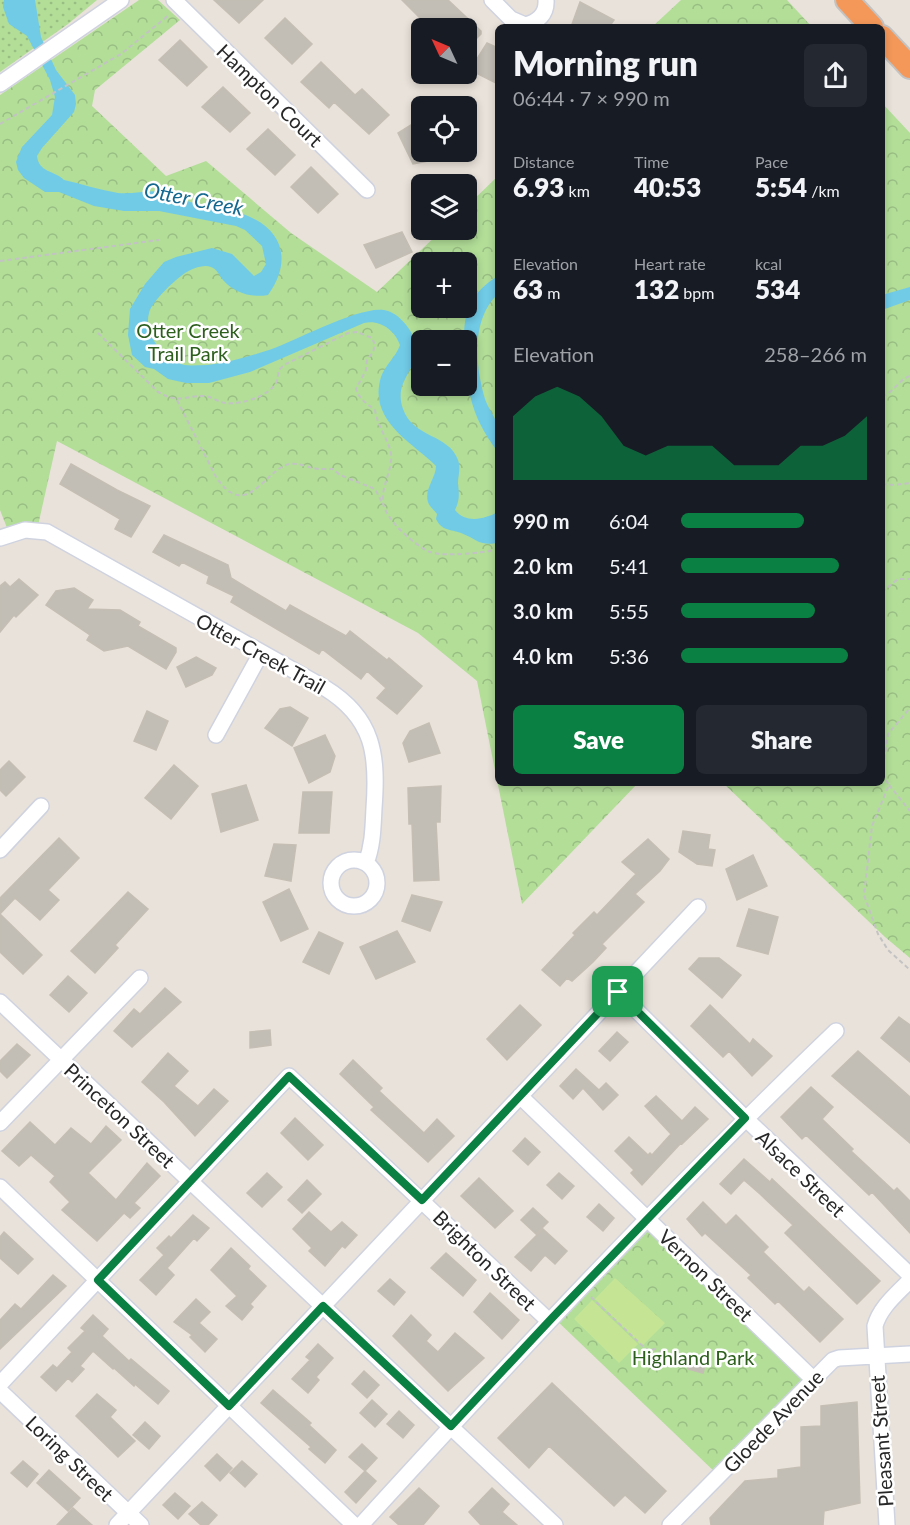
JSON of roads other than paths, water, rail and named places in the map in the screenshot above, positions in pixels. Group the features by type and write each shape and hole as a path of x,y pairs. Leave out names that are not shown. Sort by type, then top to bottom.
{"highway":[{"path":"847,0 870,24"},
{"path":"885,40 910,67"}],"street":[{"path":"0,84 121,0"},
{"path":"492,0 511,19 523,24"},
{"path":"527,24 539,19 544,12 546,0"},
{"name":"Hampton Court","path":"176,3 367,190"},
{"name":"Otter Creek Trail","path":"0,538 25,530 37,530 57,538 335,694 355,713 365,730 376,759 371,848 366,862"},
{"path":"216,735 261,653"},
{"path":"0,850 41,806"},
{"path":"117,1525 698,907"},
{"path":"0,1123 140,978"},
{"name":"Alsace Street","path":"618,992 745,1118 910,1275"},
{"name":"Princeton Street","path":"0,1002 555,1525"},
{"path":"361,1525 549,1321 647,1219 745,1118 836,1031"},
{"name":"Brighton Street","path":"190,1181 289,1076 549,1321"},
{"name":"Vernon Street","path":"520,1096 814,1380"},
{"path":"0,1384 190,1181"},
{"path":"0,1187 354,1525"},
{"path":"910,1280 877,1317 875,1326 876,1356 910,1354"},
{"name":"Gloede Avenue","path":"670,1525 828,1365 839,1358 876,1356"},
{"name":"Pleasant Street","path":"876,1356 887,1525"},
{"name":"Loring Street","path":"0,1391 141,1525"}],"water":[{"path":"4,0 35,0 41,37 56,70 75,95 74,112 37,156 41,166 64,180 104,190 118,193 149,191 174,194 190,202 241,213 260,223 277,240 282,260 280,271 268,295 256,296 238,291 227,284 215,269 208,266 188,271 170,286 151,308 148,321 152,338 163,352 184,365 215,364 269,350 359,313 384,310 396,315 411,332 411,367 401,391 403,409 415,426 447,445 453,452 459,466 459,497 455,510 470,519 495,513 495,543 486,544 444,528 438,523 437,514 429,505 427,497 436,466 394,428 380,406 381,377 400,345 390,330 381,324 364,323 250,372 209,383 186,383 168,379 154,369 145,367 132,355 128,335 130,309 145,284 164,262 212,248 232,254 254,276 261,272 266,264 262,246 245,230 236,226 159,211 124,211 94,206 59,192 45,192 24,178 16,162 19,154 22,147 52,115 55,97 50,80 27,36 9,24 3,7"},
{"path":"495,278 495,297 483,316 479,330 478,358 485,399 495,419 495,448 481,425 470,396 477,396 477,330 464,330 466,318 477,318 477,294"},
{"path":"910,287 910,300 885,309 885,294"}],"water label":[{"name":"Otter Creek","path":"194,198"}],"park label":[{"name":"Otter Creek Trail Park","path":"188,342"},
{"name":"Highland Park","path":"693,1357"}]}
